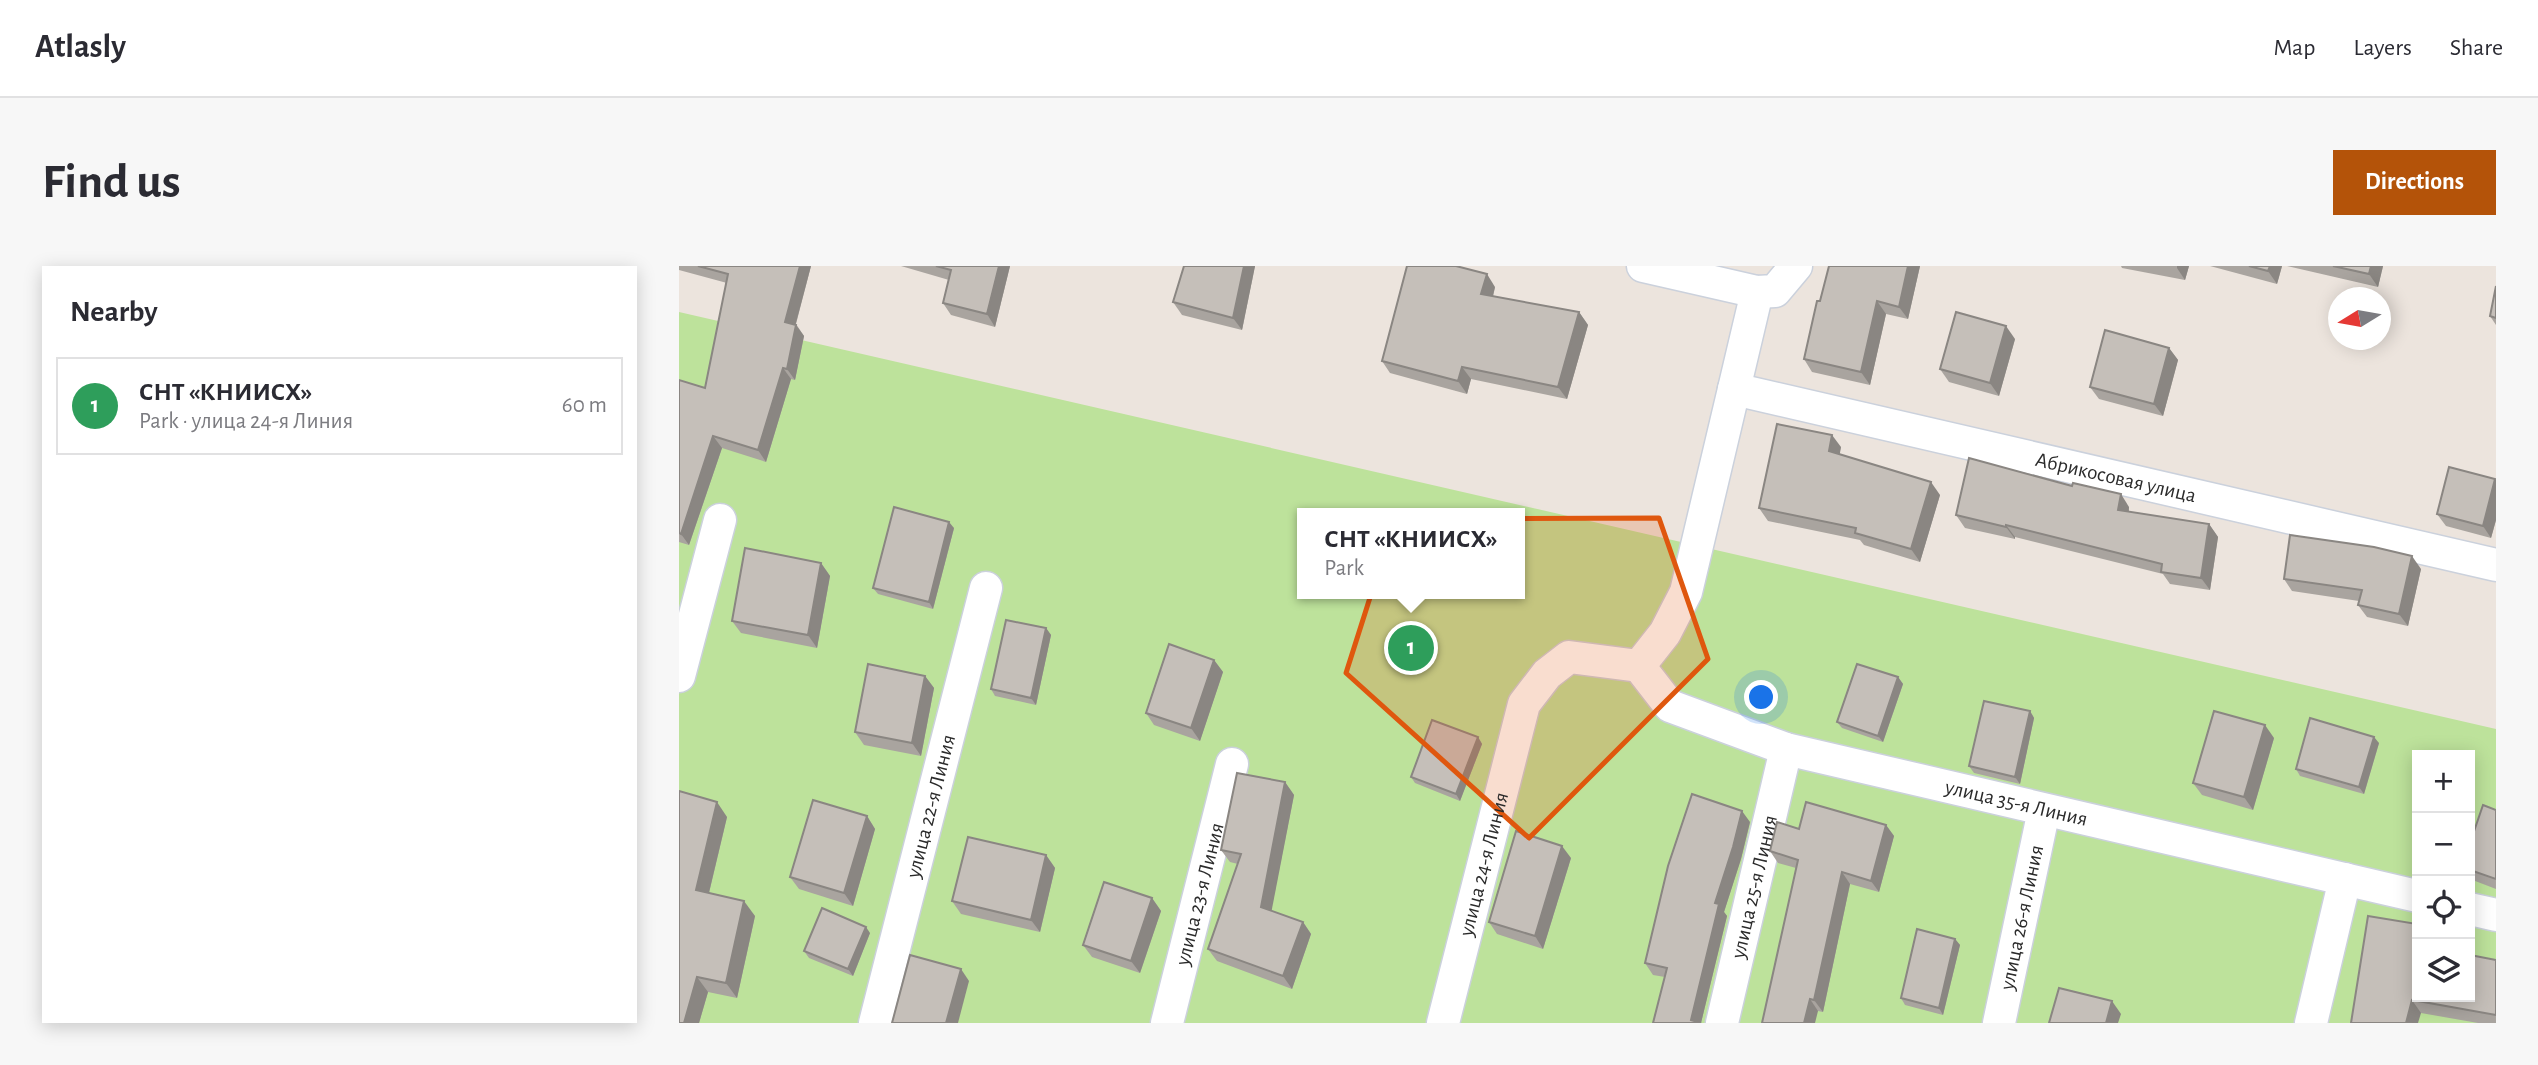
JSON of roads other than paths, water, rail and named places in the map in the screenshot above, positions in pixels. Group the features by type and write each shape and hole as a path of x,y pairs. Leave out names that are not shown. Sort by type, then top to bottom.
{"street":[{"path":"1643,266 1757,292 1775,290 1796,266"},
{"path":"1639,666 1665,633 1686,592 1757,292"},
{"name":"Абрикосовая улица","path":"1734,389 2496,565"},
{"path":"679,676 720,520"},
{"name":"улица 22-я Линия","path":"875,1023 986,588"},
{"name":"улица 24-я Линия","path":"1443,1023 1524,704 1547,674 1569,657 1639,666"},
{"name":"улица 35-я Линия","path":"1639,666 1670,706 1786,750 2412,895"},
{"name":"улица 25-я Линия","path":"1722,1023 1786,750"},
{"name":"улица 23-я Линия","path":"1167,1023 1232,764"},
{"name":"улица 26-я Линия","path":"1999,1023 2044,810"},
{"path":"2311,1023 2345,879"},
{"path":"2475,910 2496,915"}],"place":[{"name":"СНТ «КНИИСХ»","path":"1411,648"}]}
